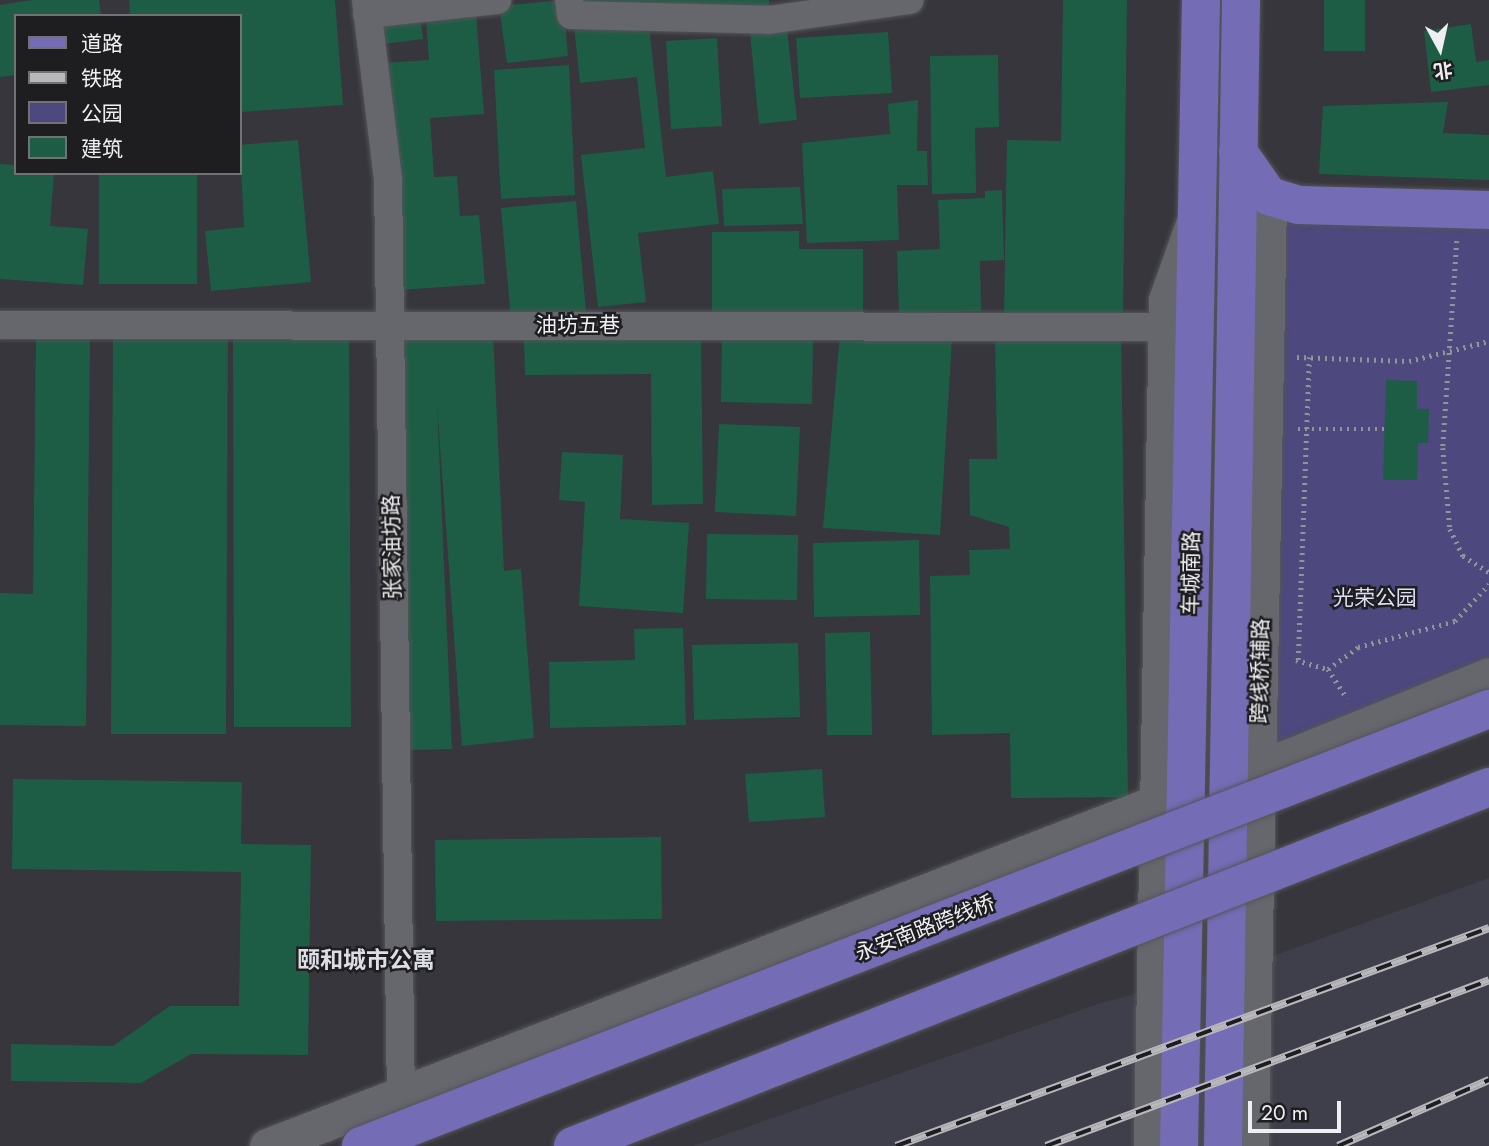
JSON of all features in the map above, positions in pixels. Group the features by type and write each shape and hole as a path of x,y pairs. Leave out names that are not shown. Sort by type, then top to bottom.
{"main road":[{"name":"车城南路","path":"1179,1146 1201,0"},
{"name":"车城南路","path":"1223,1146 1241,0"},
{"path":"1238,152 1269,196 1298,205 1474,210"},
{"name":"永安南路跨线桥","path":"361,1146 1489,709"},
{"path":"573,1146 1489,788"}],"street":[{"path":"367,7 497,0"},
{"path":"569,0 571,15 769,20 910,0"},
{"name":"张家油坊路","path":"367,7 388,180 401,1095"},
{"name":"跨线桥辅路","path":"1251,1146 1269,196"},
{"path":"1151,1146 1166,300 1196,214"},
{"name":"油坊五巷","path":"0,325 1155,327"},
{"path":"1258,769 1489,675"},
{"path":"267,1146 1157,802"}],"path":[{"path":"1474,210 1450,354 1443,448 1450,529 1463,556 1489,572"},
{"path":"1266,356 1409,361 1450,354 1489,341"},
{"path":"1298,660 1309,357"},
{"path":"1264,428 1384,429"},
{"path":"1328,668 1358,647 1455,621 1489,584"},
{"path":"1260,660 1298,660 1328,668 1357,729"}],"shaded area":[{"path":"1489,878 1489,1146 693,1146 1101,1003 1259,961"}],"green space":[{"name":"光荣公园","path":"1269,196 1489,210 1489,675 1258,769"}],"building":[{"path":"32,0 99,0 101,14 14,14 14,75 0,77 0,5"},
{"path":"129,0 335,0 343,105 242,112 242,14 130,14"},
{"path":"369,0 418,0 423,39 375,45"},
{"path":"563,0 568,56 507,63 499,6"},
{"path":"575,0 769,0 769,12 575,4"},
{"path":"1063,0 1127,0 1123,316 1004,315 1007,140 1061,141"},
{"path":"1324,0 1365,0 1365,51 1324,51"},
{"path":"476,14 484,114 430,118 434,177 457,176 460,216 479,215 485,284 400,290 384,63 429,60 426,18"},
{"path":"648,18 666,177 713,171 719,224 638,233 646,302 598,307 581,155 645,148 637,77 580,83 574,26"},
{"path":"1471,24 1476,62 1489,60 1489,85 1431,92 1424,31"},
{"path":"787,29 797,120 759,124 750,33"},
{"path":"888,32 892,93 800,98 796,38"},
{"path":"717,38 722,126 671,129 666,41"},
{"path":"998,55 999,127 975,128 976,193 932,194 930,56"},
{"path":"569,65 575,195 501,199 494,70"},
{"path":"918,100 917,151 927,151 928,185 897,185 899,240 807,243 802,143 890,134 888,104"},
{"path":"1448,102 1443,133 1489,135 1489,180 1319,174 1323,106"},
{"path":"298,140 311,282 211,291 205,231 244,227 242,145"},
{"path":"0,164 14,165 14,175 54,175 50,226 88,229 83,285 0,279"},
{"path":"99,175 197,175 197,284 99,284"},
{"path":"800,187 803,224 724,226 722,189"},
{"path":"1002,190 1004,260 980,261 981,311 899,314 897,251 940,249 938,200 985,198 985,191"},
{"path":"576,201 586,312 511,319 501,208"},
{"path":"799,231 799,249 863,249 863,318 712,318 712,232"},
{"path":"1121,331 1128,797 1011,798 1010,733 932,735 930,576 970,575 969,550 1010,549 1009,527 970,515 969,459 997,459 995,333"},
{"path":"400,333 493,333 504,571 521,569 534,738 462,746 437,404 452,749 409,750"},
{"path":"113,334 228,334 226,734 111,734"},
{"path":"349,334 351,727 234,727 233,335"},
{"path":"840,334 952,338 940,535 823,528"},
{"path":"36,338 90,339 86,726 0,725 0,593 33,594"},
{"path":"701,338 703,504 652,505 651,374 525,375 524,340"},
{"path":"722,338 813,339 812,404 721,402"},
{"path":"1386,380 1417,381 1417,409 1429,409 1428,443 1418,443 1417,480 1383,480"},
{"path":"719,424 800,427 796,516 715,512"},
{"path":"562,452 623,455 620,519 689,523 683,613 579,606 585,502 559,500"},
{"path":"707,534 798,535 797,600 706,599"},
{"path":"919,540 920,615 814,617 813,543"},
{"path":"683,628 686,725 550,728 549,662 635,660 634,629"},
{"path":"870,632 872,735 827,735 825,633"},
{"path":"798,643 800,717 694,720 692,645"},
{"path":"822,769 825,817 749,822 745,774"},
{"path":"13,779 242,782 241,844 311,845 308,1055 191,1054 141,1083 11,1081 11,1044 113,1046 170,1006 239,1006 241,872 12,869"},
{"path":"661,837 662,919 436,921 435,840"}],"railway":[{"path":"896,1146 1489,928"},
{"path":"1046,1146 1489,980"},
{"path":"1338,1146 1489,1080"}],"district":[{"name":"颐和城市公寓","path":"366,960"}]}
